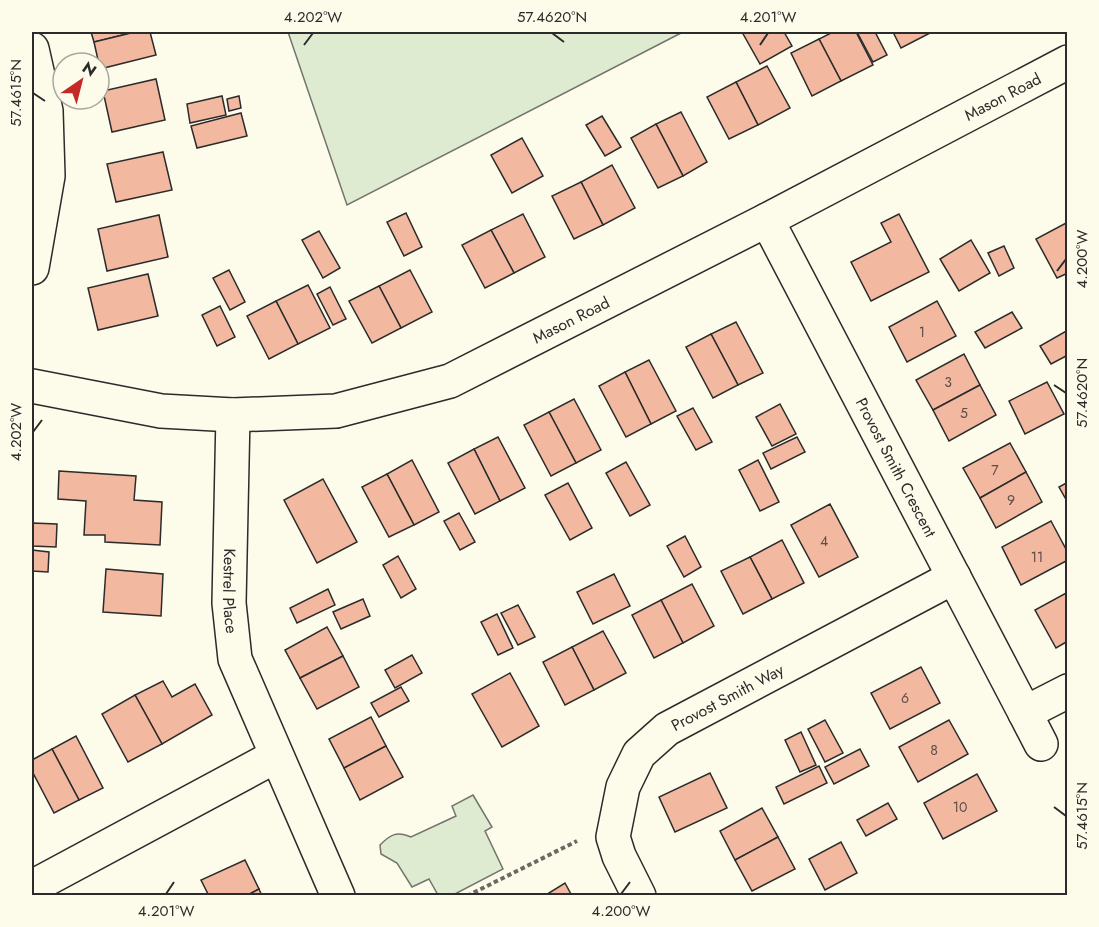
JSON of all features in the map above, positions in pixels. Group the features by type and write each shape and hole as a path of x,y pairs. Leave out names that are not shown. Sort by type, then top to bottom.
{"street":[{"path":"32,49 46,111 48,176 32,268"},
{"name":"Mason Road","path":"32,386 161,411 233,416 336,411 450,381 767,220 1068,62"},
{"name":"Provost Smith Crescent","path":"767,220 1041,744"},
{"name":"Kestrel Place","path":"233,416 229,603 235,659 338,896"},
{"name":"Provost Smith Way","path":"613,837 623,787 639,754 667,729 954,577"},
{"path":"1025,713 1068,691"},
{"path":"32,887 276,756"},
{"path":"613,837 619,856 639,896"}],"path":[{"path":"467,896 575,841 613,837"}],"green space":[{"path":"288,32 683,32 347,205"},
{"path":"473,795 492,827 485,831 503,869 453,895 438,895 429,879 412,887 397,863 381,854 380,845 394,835 402,834 411,837 456,816 452,806"}],"building":[{"path":"91,32 135,32 94,42"},
{"path":"135,32 150,32 156,55 111,66 111,51 96,51 94,42"},
{"path":"742,32 784,32 792,46 760,64"},
{"path":"833,32 856,32 873,65 841,81 819,39"},
{"path":"857,32 875,32 887,55 873,62"},
{"path":"893,32 930,32 930,33 901,48"},
{"path":"819,39 841,81 812,96 791,53"},
{"path":"767,66 790,108 758,125 736,82"},
{"path":"156,79 165,120 112,132 107,111 111,111 111,89"},
{"path":"736,82 758,125 729,139 707,97"},
{"path":"222,96 226,115 190,123 187,104"},
{"path":"239,96 241,108 229,111 227,99"},
{"path":"681,112 707,162 683,176 656,124"},
{"path":"241,113 247,136 197,148 191,126"},
{"path":"602,116 621,147 605,156 586,125"},
{"path":"656,124 683,176 658,188 631,138"},
{"path":"522,138 543,176 512,193 491,155"},
{"path":"163,152 172,190 116,202 107,164"},
{"path":"612,165 635,208 603,225 581,182"},
{"path":"581,182 603,225 574,239 552,196"},
{"path":"406,213 422,247 404,256 387,222"},
{"path":"523,214 545,257 514,273 491,230"},
{"path":"899,214 929,272 871,301 851,262 891,242 881,223"},
{"path":"159,215 168,257 107,271 98,229"},
{"path":"1068,222 1068,273 1057,278 1036,239"},
{"path":"491,230 514,273 485,288 462,245"},
{"path":"319,231 340,268 323,278 302,240"},
{"path":"971,240 990,273 959,291 940,259"},
{"path":"1004,246 1014,268 999,276 988,253"},
{"path":"229,270 245,302 230,310 213,278"},
{"path":"410,270 432,312 401,328 379,286"},
{"path":"148,274 158,316 98,330 88,288"},
{"path":"308,285 330,328 298,344 276,301"},
{"path":"379,286 401,328 372,343 349,301"},
{"path":"330,287 346,319 333,325 317,294"},
{"path":"276,301 298,344 269,359 247,316"},
{"path":"937,301 956,336 907,362 889,327"},
{"path":"220,306 235,337 217,346 202,315"},
{"path":"1012,312 1022,328 985,348 975,332"},
{"path":"736,322 763,373 738,385 711,334"},
{"path":"1068,330 1068,355 1051,364 1040,346"},
{"path":"711,334 738,385 713,398 686,347"},
{"path":"964,354 980,385 933,410 916,380"},
{"path":"649,360 676,411 651,424 625,372"},
{"path":"625,372 651,424 626,437 599,386"},
{"path":"1047,382 1064,414 1025,434 1009,401"},
{"path":"980,385 996,415 949,441 933,410"},
{"path":"574,399 601,450 576,463 549,412"},
{"path":"780,404 796,434 772,446 756,417"},
{"path":"693,408 712,442 696,450 677,416"},
{"path":"549,412 576,463 551,476 524,425"},
{"path":"498,437 525,488 500,501 474,449"},
{"path":"797,437 805,452 771,469 763,453"},
{"path":"1010,443 1026,472 980,498 963,468"},
{"path":"474,449 500,501 475,514 448,463"},
{"path":"412,460 439,512 414,525 387,474"},
{"path":"758,460 779,502 760,511 739,470"},
{"path":"626,462 650,505 630,516 606,473"},
{"path":"59,471 136,476 134,500 162,502 160,545 105,542 105,535 84,535 86,501 58,499"},
{"path":"1026,472 1042,502 996,528 980,498"},
{"path":"387,474 414,525 389,537 362,487"},
{"path":"323,479 357,542 317,563 284,500"},
{"path":"1068,482 1068,503 1059,487"},
{"path":"568,483 592,528 570,540 545,495"},
{"path":"830,504 858,557 819,577 791,525"},
{"path":"459,513 475,542 460,550 444,521"},
{"path":"1051,521 1068,553 1068,560 1021,585 1002,547"},
{"path":"32,523 57,524 56,547 32,546"},
{"path":"685,536 701,567 684,577 667,546"},
{"path":"782,540 804,583 772,599 750,557"},
{"path":"32,550 49,552 48,572 32,571"},
{"path":"398,556 416,589 401,598 383,565"},
{"path":"750,557 772,599 743,614 721,571"},
{"path":"106,569 163,574 161,616 103,612"},
{"path":"614,574 630,606 593,624 577,592"},
{"path":"692,584 714,626 683,643 661,600"},
{"path":"328,589 335,605 297,623 290,608"},
{"path":"1068,592 1068,641 1056,648 1035,610"},
{"path":"363,599 370,616 341,629 333,612"},
{"path":"661,600 683,643 654,658 632,615"},
{"path":"518,605 535,637 518,645 501,613"},
{"path":"497,614 513,648 498,655 481,622"},
{"path":"327,627 343,656 300,678 285,650"},
{"path":"603,631 626,673 594,690 572,647"},
{"path":"572,647 594,690 565,705 543,662"},
{"path":"412,655 422,673 395,688 385,670"},
{"path":"343,656 359,687 317,709 300,678"},
{"path":"921,667 940,703 890,729 871,693"},
{"path":"510,673 539,726 502,747 472,694"},
{"path":"163,681 172,697 195,684 212,715 162,744 135,695"},
{"path":"401,687 409,701 379,717 371,703"},
{"path":"135,695 162,744 128,762 102,714"},
{"path":"371,717 386,746 344,768 329,739"},
{"path":"825,720 843,753 825,762 808,729"},
{"path":"949,720 968,754 918,782 899,747"},
{"path":"801,732 816,765 800,772 785,740"},
{"path":"76,736 103,788 79,800 52,749"},
{"path":"386,746 403,777 360,800 344,768"},
{"path":"52,749 79,800 54,813 32,771 32,760"},
{"path":"860,749 869,766 834,784 825,767"},
{"path":"819,766 827,783 784,804 776,787"},
{"path":"710,773 727,808 675,832 659,797"},
{"path":"977,774 997,811 943,839 924,803"},
{"path":"888,803 897,819 866,836 857,820"},
{"path":"762,808 778,837 735,860 720,831"},
{"path":"778,837 795,869 752,891 735,860"},
{"path":"841,842 857,873 825,890 809,859"},
{"path":"245,860 259,889 246,896 209,896 201,880"},
{"path":"565,883 572,896 544,896"},
{"path":"259,889 262,896 246,896"}]}
